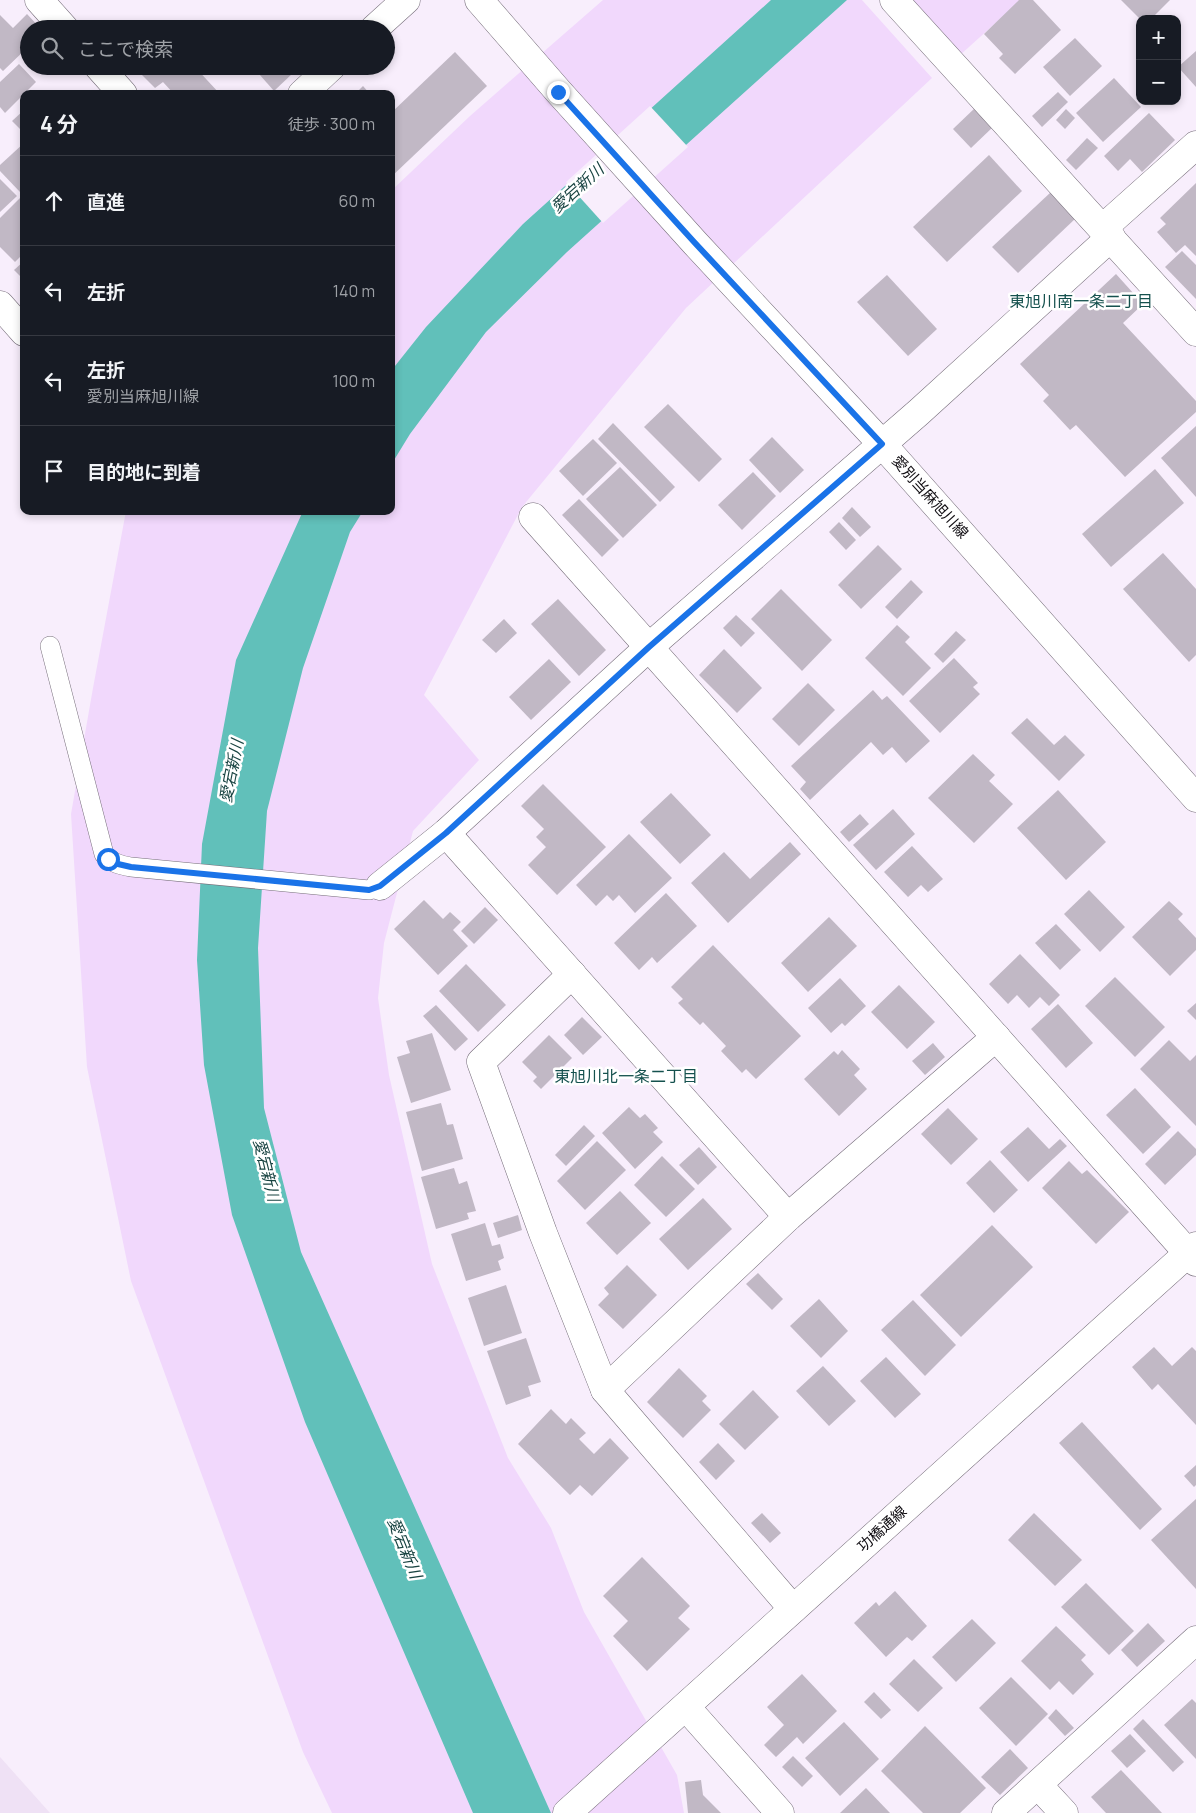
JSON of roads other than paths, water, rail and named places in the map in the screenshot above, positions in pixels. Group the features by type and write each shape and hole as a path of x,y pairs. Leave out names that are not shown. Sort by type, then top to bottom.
{"street":[{"path":"39,0 57,20"},
{"path":"384,20 406,0"},
{"name":"愛別当麻旭川線","path":"479,0 558,92 695,243 882,444 1196,798"},
{"path":"894,0 1196,332"},
{"path":"106,75 119,90"},
{"path":"306,90 322,75"},
{"path":"380,886 446,833 649,647 882,444 1107,232 1196,145"},
{"path":"0,305 20,328"},
{"path":"533,517 996,1038 1193,1253"},
{"path":"446,833 788,1217"},
{"path":"572,974 481,1062 543,1233 604,1390 793,1610"},
{"path":"604,1390 788,1217 996,1038"},
{"name":"功橋通線","path":"567,1813 1193,1253"},
{"path":"1006,1813 1193,1648"},
{"path":"686,1707 780,1813"},
{"path":"1038,1785 1064,1813"}],"lane":[{"path":"50,646 104,854 108,859 131,867 369,890 380,886"}],"water":[{"name":"愛宕新川","path":"771,0 847,0 567,252 486,332 410,434 395,458 395,366 426,327 523,224"},
{"name":"愛宕新川","path":"301,515 361,515 350,532 303,668 267,811 258,948 264,1108 301,1252 551,1813 473,1813 305,1422 232,1215 204,1065 197,960 202,844 236,660"}],"district":[{"name":"東旭川南一条二丁目","path":"1081,301"},
{"name":"東旭川北一条二丁目","path":"626,1076"}]}
